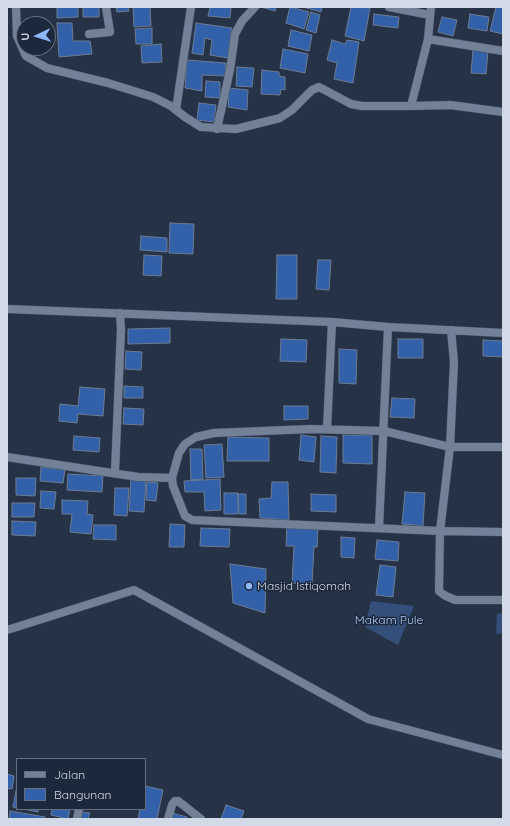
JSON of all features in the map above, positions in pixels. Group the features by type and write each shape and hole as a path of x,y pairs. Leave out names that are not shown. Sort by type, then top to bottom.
{"street":[{"path":"16,7 17,36 26,56 47,68 108,83 153,98 171,106 201,127 236,129 280,118 292,110 312,90 319,87 351,104 362,106 450,105 503,112"},
{"path":"89,34 110,32 106,7"},
{"path":"176,110 181,87 191,7"},
{"path":"217,129 230,70 235,34 242,21 254,7"},
{"path":"389,7 431,11 428,39 411,106"},
{"path":"428,39 503,51"},
{"path":"7,309 332,322 388,327 503,333"},
{"path":"115,472 120,313"},
{"path":"327,429 332,322"},
{"path":"378,528 388,327"},
{"path":"451,330 454,362 450,447 440,531 439,591 455,600 503,600"},
{"path":"503,447 450,447 384,431 311,429 214,433 196,437 185,444 179,453 172,478 177,497 185,516 192,520 440,531 503,532"},
{"path":"7,457 150,478 172,478"},
{"path":"7,630 134,590 368,718 503,755"},
{"path":"168,819 172,805 175,801 178,801 201,819"}],"green space":[{"name":"Makam Pule","path":"371,601 414,606 398,645 365,627"},
{"path":"503,613 503,633 496,634 497,614"}],"building":[{"path":"57,7 78,7 78,17 57,18"},
{"path":"83,7 99,7 99,17 83,17"},
{"path":"116,7 128,7 129,11 117,12"},
{"path":"133,7 150,7 151,26 134,27"},
{"path":"210,7 231,7 230,18 208,16"},
{"path":"261,7 276,7 275,11"},
{"path":"290,7 309,12 304,29 286,23"},
{"path":"303,7 322,7 321,12"},
{"path":"351,7 370,8 364,41 345,36"},
{"path":"496,7 503,7 503,34 490,31"},
{"path":"311,12 320,15 316,33 306,30"},
{"path":"374,14 399,17 398,28 373,25"},
{"path":"470,14 489,17 487,31 468,28"},
{"path":"442,17 457,20 453,36 438,32"},
{"path":"57,23 72,23 73,41 90,41 92,54 59,57"},
{"path":"196,23 232,28 228,58 210,55 212,40 205,38 203,55 192,53"},
{"path":"152,28 152,44 136,44 135,29"},
{"path":"291,30 312,35 309,51 288,46"},
{"path":"332,40 345,44 347,40 359,42 353,83 334,79 337,63 327,60"},
{"path":"161,44 162,62 142,63 141,46"},
{"path":"283,49 308,54 305,73 280,68"},
{"path":"473,50 488,51 486,74 471,73"},
{"path":"187,60 226,63 225,76 202,75 202,91 185,88"},
{"path":"237,67 254,68 252,87 236,86"},
{"path":"262,70 279,72 279,76 285,77 285,90 281,89 280,95 261,94"},
{"path":"206,81 220,82 220,98 205,97"},
{"path":"229,88 248,90 247,110 228,107"},
{"path":"199,103 216,105 214,122 197,120"},
{"path":"170,223 194,224 193,254 169,253"},
{"path":"141,236 167,238 167,252 140,250"},
{"path":"144,255 162,256 161,276 143,275"},
{"path":"277,255 297,255 297,299 276,299"},
{"path":"318,260 331,260 329,290 316,289"},
{"path":"170,328 170,343 128,344 128,329"},
{"path":"281,339 307,340 306,362 280,361"},
{"path":"398,339 423,339 423,358 398,358"},
{"path":"483,340 503,341 503,357 483,356"},
{"path":"339,349 357,350 356,384 339,383"},
{"path":"126,351 142,352 141,370 125,369"},
{"path":"124,386 143,387 143,398 124,398"},
{"path":"80,387 105,389 103,416 78,414 77,423 59,421 60,404 78,406"},
{"path":"392,398 415,399 414,418 390,417"},
{"path":"284,406 308,406 308,419 284,420"},
{"path":"124,408 144,409 143,425 123,424"},
{"path":"301,435 316,437 314,462 299,460"},
{"path":"343,435 372,435 372,464 343,463"},
{"path":"74,436 100,438 99,452 73,450"},
{"path":"321,436 337,437 336,473 320,472"},
{"path":"228,437 269,438 269,461 227,461"},
{"path":"222,444 224,477 206,478 204,445"},
{"path":"190,449 202,449 203,479 191,480"},
{"path":"41,467 65,470 63,483 40,481"},
{"path":"68,474 103,476 102,492 67,490"},
{"path":"16,478 36,478 35,496 16,495"},
{"path":"131,478 146,479 144,512 129,511"},
{"path":"220,479 221,510 205,511 204,492 185,492 184,481"},
{"path":"147,482 158,483 156,501 146,500"},
{"path":"272,482 288,482 289,520 260,518 259,499 271,498"},
{"path":"115,488 129,488 127,516 114,515"},
{"path":"41,491 56,492 54,509 40,508"},
{"path":"405,492 425,493 423,526 402,524"},
{"path":"224,493 238,493 238,514 224,514"},
{"path":"238,494 246,494 246,514 239,514"},
{"path":"311,494 336,495 336,512 311,511"},
{"path":"62,500 88,501 87,514 93,515 91,534 70,532 72,514 62,514"},
{"path":"12,503 35,503 34,517 12,517"},
{"path":"12,521 36,522 35,536 12,535"},
{"path":"170,524 185,525 184,547 169,547"},
{"path":"94,525 116,525 116,540 93,539"},
{"path":"287,526 318,528 317,547 314,547 312,584 292,583 294,546 286,546"},
{"path":"201,528 230,529 229,547 200,546"},
{"path":"341,537 355,538 354,558 341,557"},
{"path":"377,540 399,542 398,561 375,559"},
{"name":"Masjid Istiqomah","path":"230,564 266,569 265,613 233,603"},
{"path":"380,565 396,567 393,597 376,595"},
{"path":"7,774 14,776 12,789 7,788"},
{"path":"146,786 163,790 157,819 138,819 140,810 146,810"},
{"path":"16,791 16,808 13,807"},
{"path":"226,805 244,811 241,819 221,819"},
{"path":"52,810 70,810 68,819 51,815"},
{"path":"10,811 45,817 44,819 9,819"},
{"path":"82,812 90,813 88,819 81,819"},
{"path":"172,813 187,817 186,819 171,819"}],"place":[{"name":"Masjid Istiqomah","path":"249,586"}]}
